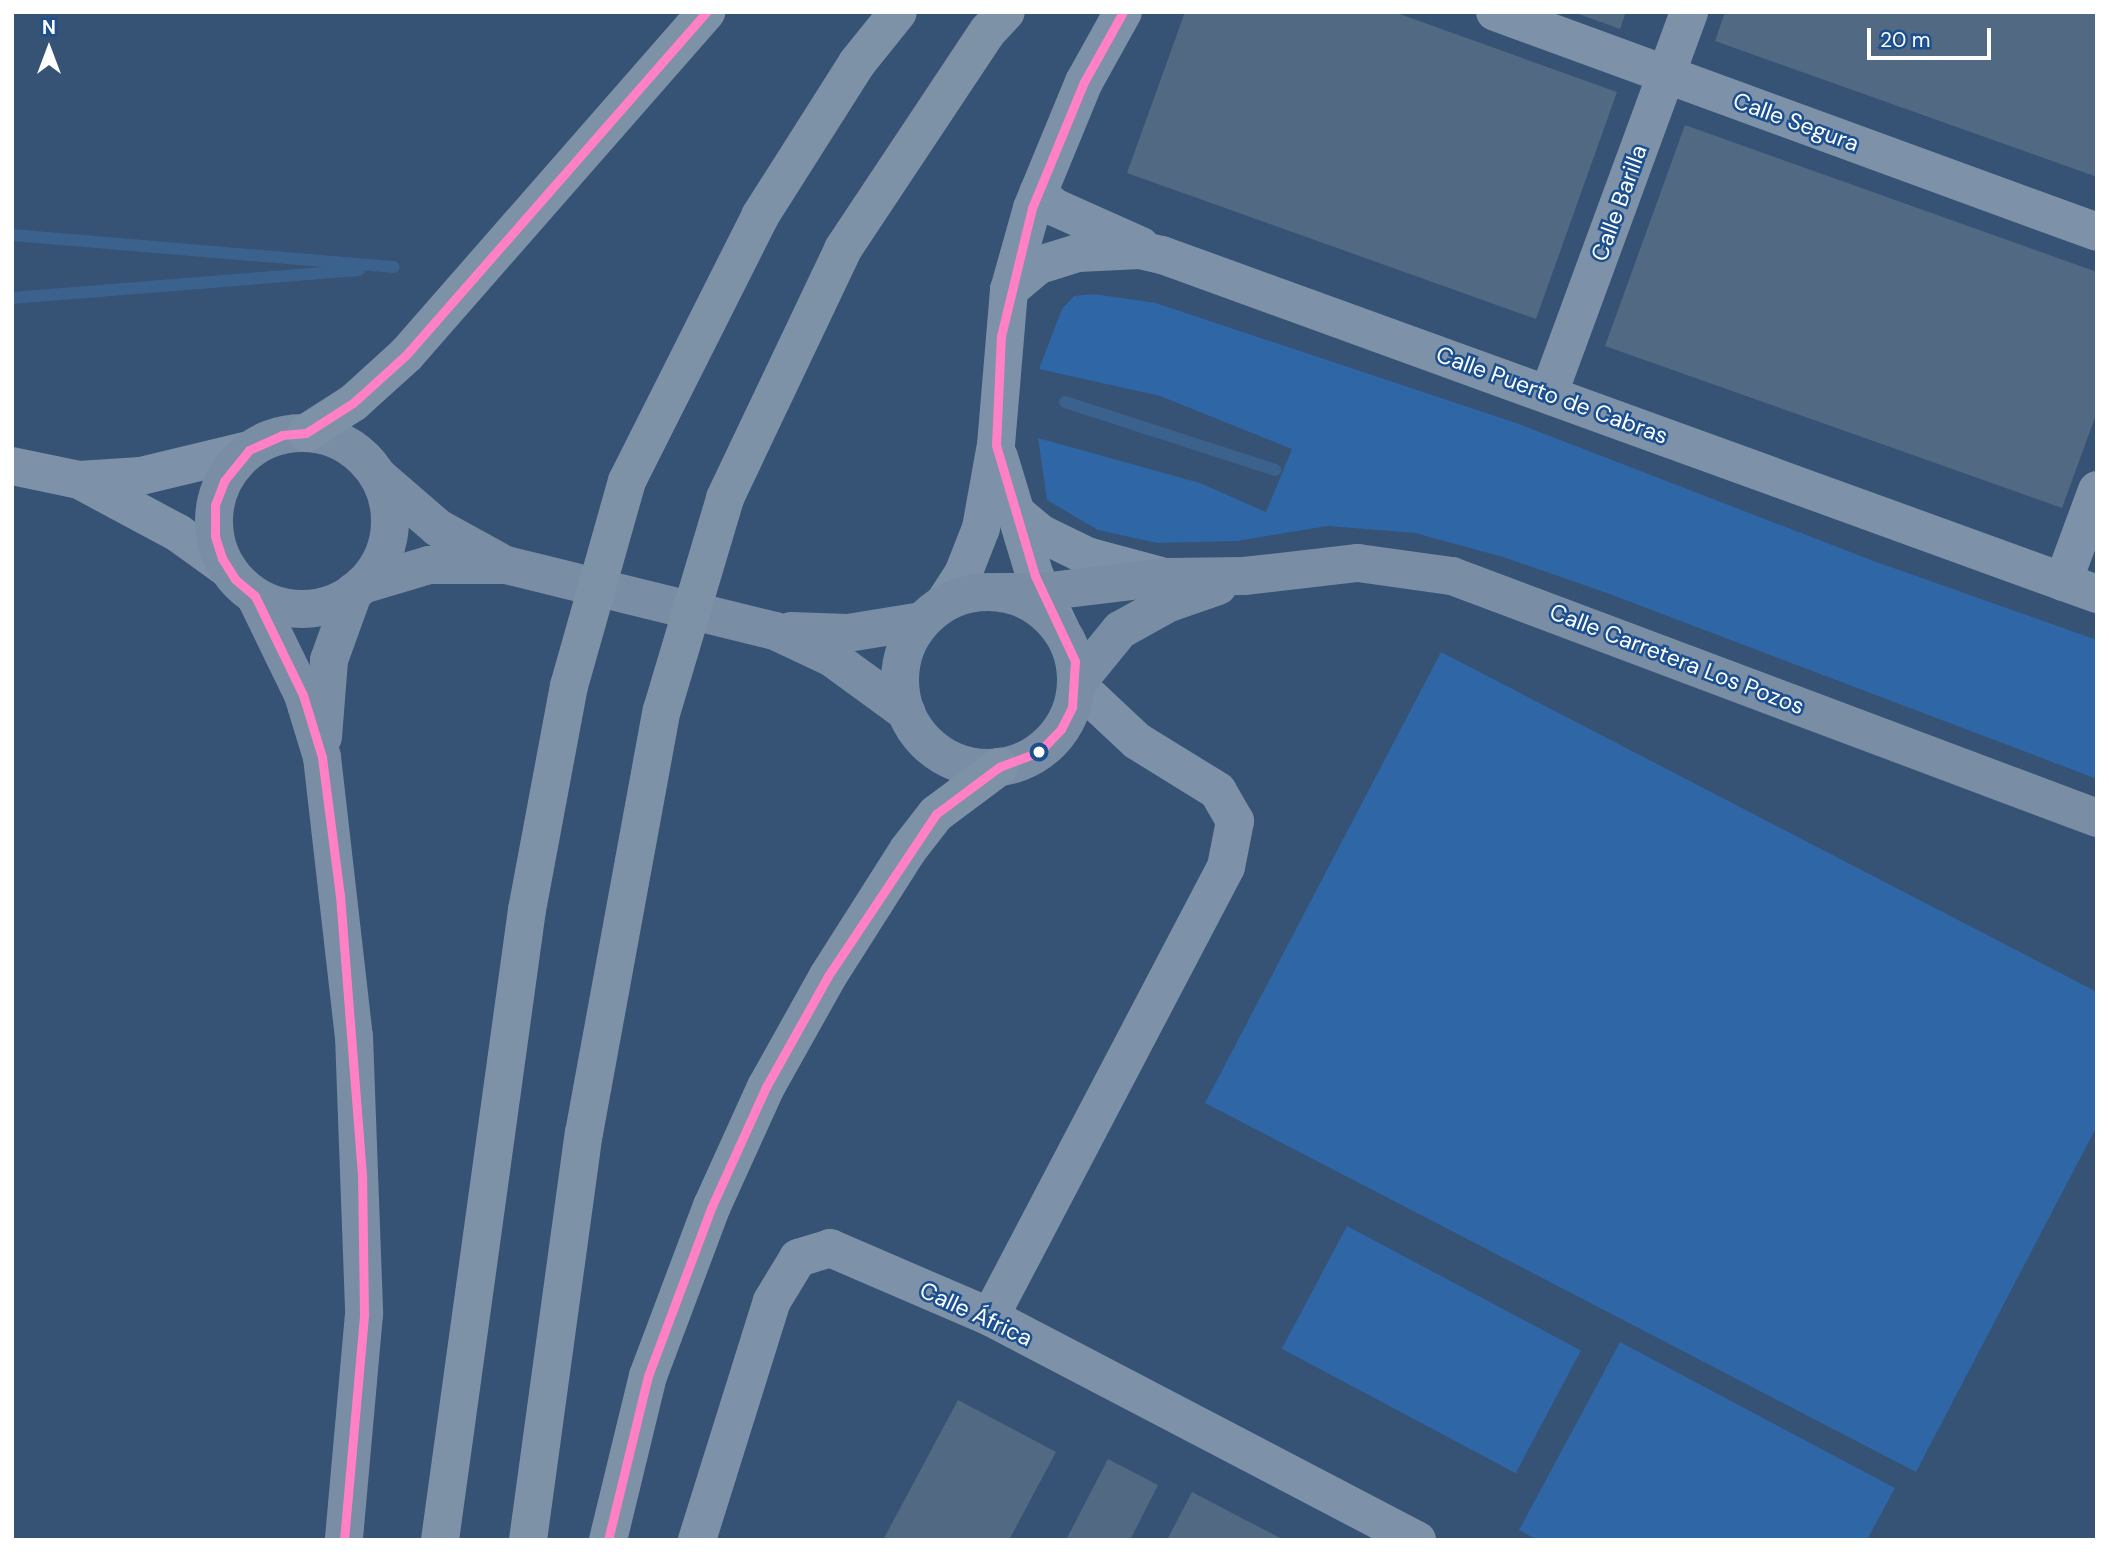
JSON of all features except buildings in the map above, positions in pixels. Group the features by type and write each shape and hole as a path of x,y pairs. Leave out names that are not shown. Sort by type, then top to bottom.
{"highway":[{"path":"306,433 353,403 406,355 706,12"},
{"path":"440,1540 527,910 569,686 627,481 760,216 858,63 898,12"},
{"path":"528,1540 584,1133 662,710 725,498 843,249 988,31 1006,12"},
{"path":"608,1540 648,1376 712,1206 766,1087 828,976 908,850 936,814 999,767"}],"main road":[{"path":"344,1540 364,1314 362,1175 350,998 321,757 303,695 256,596 228,569 215,536 215,505 224,481 249,450 282,435 306,433 350,447 377,475 438,528 506,565"},
{"path":"321,757 330,660 358,588 384,554 389,533 386,493 377,475"},
{"name":"Calle Carretera Los Pozos","path":"1244,576 1359,563 1452,576 2097,818"},
{"path":"256,596 303,609 328,605 358,588 429,565 506,565 775,631 832,658 906,712"},
{"path":"775,631 848,633 933,612 969,594 1042,592 1166,577 1244,576"},
{"path":"1076,684 1121,630 1169,603 1244,576"},
{"path":"933,612 909,641 901,666 906,712 915,729 950,759 999,767 1024,760 1051,742 1072,707 1076,684 1075,662 1060,628 1026,600 998,592"}],"street":[{"path":"933,612 963,574 981,528 996,445 1001,336 1009,290 1038,193 1084,82 1123,12"},
{"name":"Calle Segura","path":"1495,12 2097,232"},
{"name":"Calle Barilla","path":"1549,393 1689,12"},
{"path":"1038,193 1054,207 1162,255"},
{"name":"Calle Puerto de Cabras","path":"1009,290 1038,265 1078,253 1140,250 1162,255 1549,393 2080,588"},
{"path":"996,445 1014,511 1042,592 1060,628"},
{"path":"12,466 79,480 141,476 249,450"},
{"path":"79,480 178,533 228,569"},
{"path":"2080,588 2097,490"},
{"path":"1014,511 1040,533 1087,556 1166,577"},
{"path":"990,1317 1226,867 1235,821 1218,791 1137,741 1076,684"},
{"name":"Calle África","path":"697,1540 772,1301 798,1258 830,1248 990,1317 1417,1540"}],"shaded area":[{"path":"1094,294 1156,303 1516,423 1871,560 2097,640 2097,779 1607,593 1503,557 1415,533 1328,526 1237,541 1157,543 1098,530 1047,500 1038,438 1200,483 1266,512 1292,449 1160,396 1039,369 1062,309 1074,296"},
{"path":"1441,652 2097,992 2097,1126 1916,1472 1205,1103"},
{"path":"1347,1226 1581,1350 1516,1473 1282,1349"},
{"path":"1620,1342 1895,1488 1867,1540 1537,1540 1519,1530"}],"waterway":[{"path":"12,235 394,267"},
{"path":"12,298 359,270"},
{"path":"1065,402 1275,470"}],"transit line":[{"path":"344,1540 364,1314 362,1175 340,896 322,757 303,695 255,596 235,579 222,558 215,536 215,505 224,481 249,450 282,435 306,433 353,403 406,355 706,12"},
{"path":"608,1540 648,1376 712,1206 766,1087 828,976 936,814 999,767 1039,752 1061,729 1072,707 1075,661 1035,576 996,445 1001,336 1032,208 1084,82 1123,12"}]}
